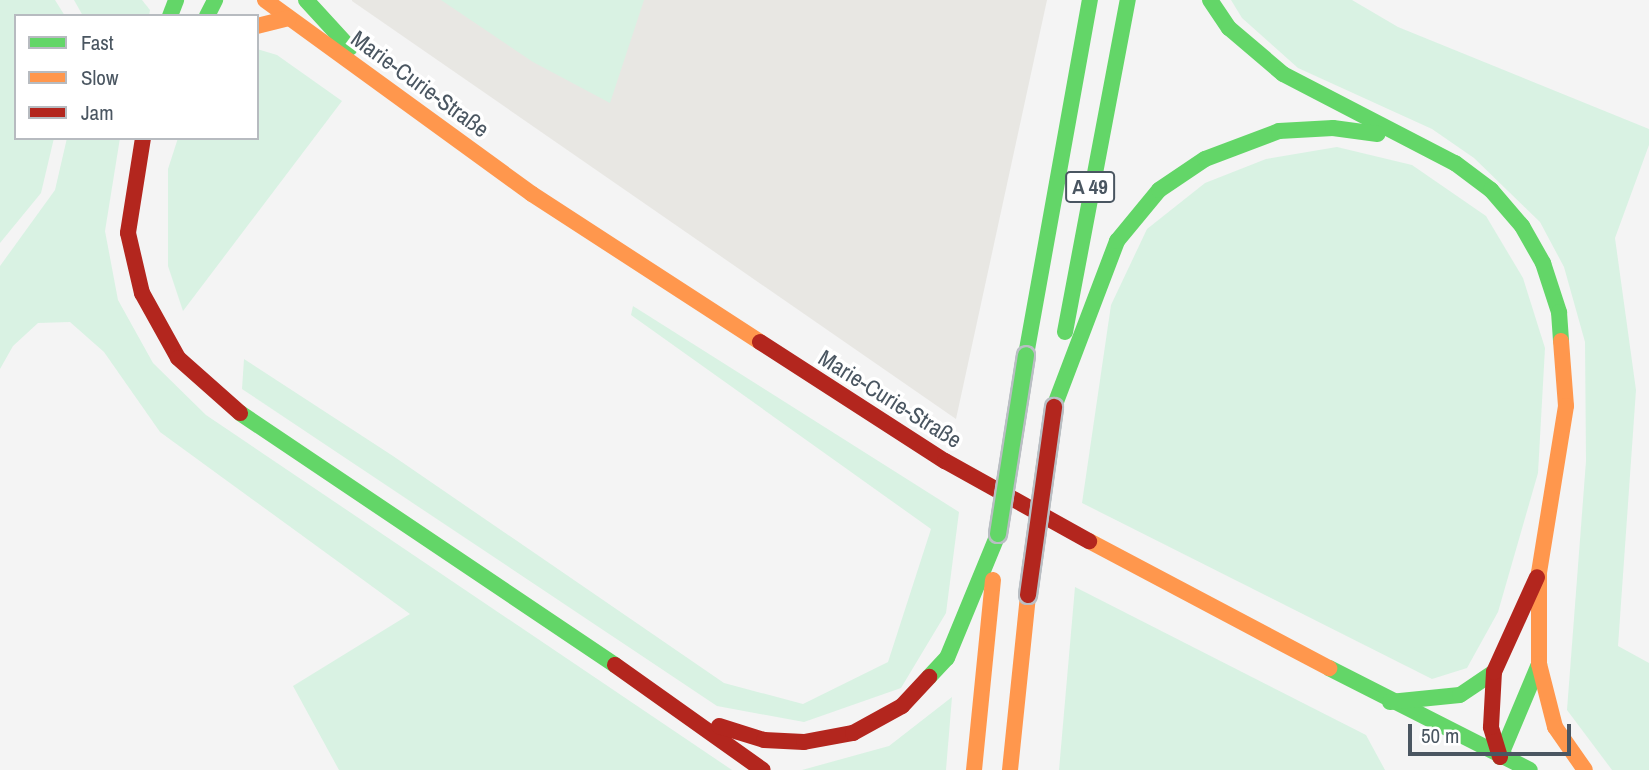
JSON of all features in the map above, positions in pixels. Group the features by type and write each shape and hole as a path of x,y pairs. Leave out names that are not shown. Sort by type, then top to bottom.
{"main road":[{"name":"Marie-Curie-Straße","path":"265,0 532,194 944,461 1390,702 1530,770"},
{"path":"306,0 381,82"},
{"name":"A 49","path":"990,571 1090,0"},
{"name":"A 49","path":"1061,377 1128,0"},
{"path":"1210,0 1237,36 1283,74 1417,142 1491,190 1522,226 1543,264 1559,313 1566,406 1539,573 1539,664 1555,727 1585,770"},
{"path":"259,26 289,18"},
{"path":"1010,770 1028,594 1054,407 1061,377 1117,241 1137,212 1184,172 1238,143 1279,131 1333,128 1417,142"},
{"path":"144,141 130,200 133,262 142,293 178,358 218,397 278,440 685,712 763,770"},
{"path":"685,712 746,736 787,742 820,741 870,726 915,696 937,671 957,638 990,571"},
{"path":"974,770 990,571"},
{"path":"1500,757 1491,727 1494,672 1539,573"},
{"path":"1500,757 1539,664"},
{"path":"1390,702 1460,695 1494,672"}],"shaded area":[{"path":"1047,0 956,419 352,1"}],"green space":[{"path":"0,0 55,0 64,14 14,14 14,140 54,140 41,193 0,243"},
{"path":"74,0 142,0 150,10 149,14 82,14"},
{"path":"441,0 644,0 610,103 533,62"},
{"path":"1231,0 1352,0 1398,27 1649,129 1649,145 1615,238 1636,390 1618,646 1649,663 1649,770 1612,770 1567,710 1586,461 1585,342 1564,267 1540,222 1474,158 1432,129 1298,68 1242,18"},
{"path":"259,50 277,55 342,101 183,311 168,266 168,169 177,140 259,140"},
{"path":"67,140 120,140 105,231 118,300 153,363 206,415 732,770 339,770 293,686 410,614 160,432 104,352 70,322 38,323 13,346 0,369 0,266 55,190"},
{"path":"1337,147 1412,165 1486,216 1523,278 1545,348 1538,473 1498,612 1467,668 1432,679 1082,503 1111,305 1147,229 1205,183 1266,159"},
{"path":"633,306 959,512 946,613 901,688 804,722 717,706 242,389 244,359 393,456 724,683 803,704 888,662 931,529 631,315"},
{"path":"1075,587 1366,735 1385,770 1059,770"},
{"path":"952,697 946,770 802,770 889,746"}],"traffic: fast":[{"path":"171,14 176,0"},
{"path":"208,14 215,0"},
{"path":"306,0 350,48"},
{"path":"1026,355 1090,0"},
{"path":"1065,332 1128,0"},
{"path":"1210,0 1229,28 1283,74 1455,163 1491,190 1522,226 1543,263 1559,312 1561,341"},
{"path":"1054,407 1117,241 1159,190 1205,159 1279,131 1333,128 1378,134"},
{"path":"998,534 1026,355"},
{"path":"240,413 615,665"},
{"path":"929,677 947,658 998,534"},
{"path":"1500,757 1539,664"},
{"path":"1329,668 1530,770"},
{"path":"1390,702 1460,695 1494,672"}],"traffic: slow":[{"path":"265,0 532,194 760,342"},
{"path":"259,26 289,18"},
{"path":"1561,341 1566,406 1539,573 1539,664 1555,727 1585,770"},
{"path":"1089,541 1329,668"},
{"path":"974,770 993,580"},
{"path":"1010,770 1028,595"}],"traffic: jam":[{"path":"143,140 128,233 142,293 178,358 240,413"},
{"path":"760,342 945,461 1089,541"},
{"path":"1028,595 1054,407"},
{"path":"1500,757 1491,727 1494,672 1537,577"},
{"path":"615,665 763,770"},
{"path":"719,726 764,740 804,742 853,733 902,706 929,677"}]}
